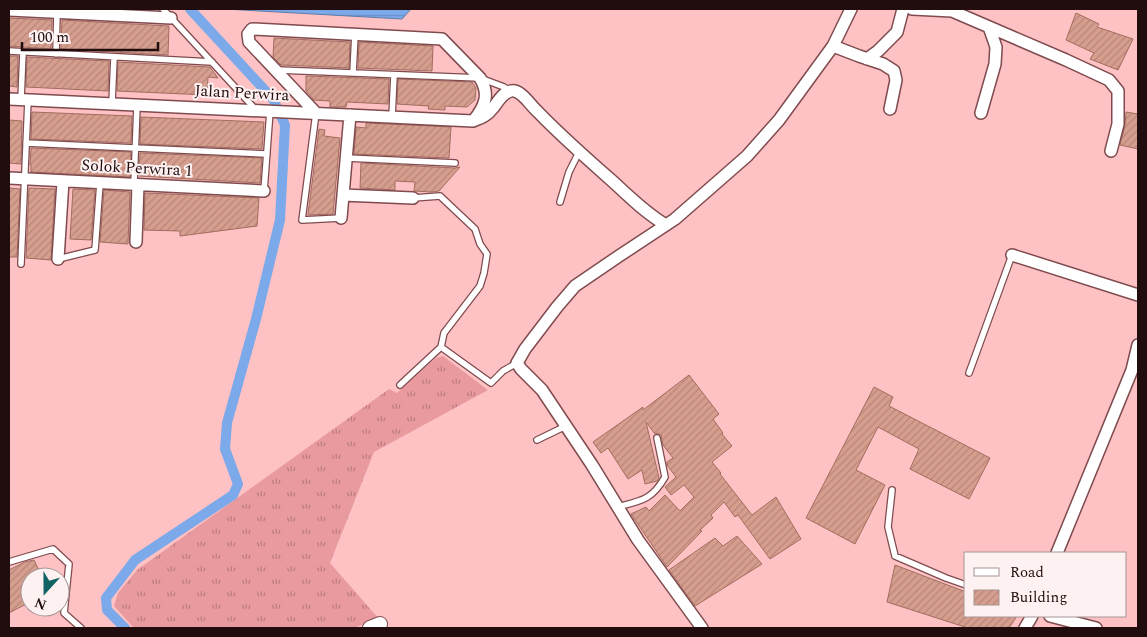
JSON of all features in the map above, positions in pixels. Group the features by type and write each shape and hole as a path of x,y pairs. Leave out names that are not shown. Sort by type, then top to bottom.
{"street":[{"path":"702,628 638,540 542,390 517,363 525,349 575,286 666,225 747,156 779,120 833,46 851,9"},
{"path":"868,59 897,32 903,9"},
{"path":"912,9 952,11 1109,80 1118,91 1118,124 1111,151"},
{"path":"9,10 171,18"},
{"path":"981,114 995,64 996,48 989,27"},
{"path":"316,113 249,42 248,34 252,30 442,39 480,78 484,85 486,92 484,103 473,121"},
{"path":"833,46 884,64 894,71 896,80 890,109"},
{"path":"473,121 484,117 492,110 500,98 509,91 520,93 579,152 648,212 666,225"},
{"name":"Jalan Perwira","path":"9,99 473,121"},
{"path":"341,218 350,115"},
{"name":"Solok Perwira 1","path":"9,178 264,191"},
{"path":"58,259 63,181"},
{"path":"136,185 136,242"},
{"path":"343,195 414,198"},
{"path":"1012,255 1138,295"},
{"path":"1057,552 1132,370 1138,345"},
{"path":"1025,628 1031,617"},
{"path":"1054,617 1096,628"}],"lane":[{"path":"163,9 256,110"},
{"path":"56,54 57,12"},
{"path":"353,73 355,34"},
{"path":"9,51 212,62"},
{"path":"21,264 26,143 23,52"},
{"path":"112,104 114,57"},
{"path":"276,70 480,78 504,87 509,91"},
{"path":"392,117 394,74"},
{"path":"136,185 138,105"},
{"path":"264,191 270,111"},
{"path":"316,113 302,220 341,218"},
{"path":"26,143 267,154"},
{"path":"560,202 569,172 579,152"},
{"path":"346,158 455,163"},
{"path":"58,259 95,250 100,183"},
{"path":"400,385 441,347 444,333 480,286 487,254 480,244 475,229 440,196 414,198"},
{"path":"969,372 1012,255"},
{"path":"441,347 491,383 503,371 517,363"},
{"path":"537,440 566,426"},
{"path":"618,507 643,500 658,488 665,477 657,438"},
{"path":"892,490 888,527 895,556 964,584"},
{"path":"9,562 53,549 69,564 64,613 81,628"}],"green space":[{"path":"443,356 488,390 374,452 330,563 379,619 353,628 134,628 114,606 118,593 137,570 389,389 397,393 436,358"}],"water":[{"path":"224,9 411,9 402,19"}],"building":[{"path":"1076,13 1099,24 1097,27 1133,39 1118,70 1090,59 1094,53 1066,40"},
{"path":"9,18 52,20 51,49 9,46"},
{"path":"62,20 169,26 168,55 61,49"},
{"path":"274,38 350,42 349,68 281,65 273,57"},
{"path":"359,42 433,46 432,71 358,68"},
{"path":"9,56 18,56 17,87 9,86"},
{"path":"27,57 109,61 108,91 26,87"},
{"path":"118,62 210,67 218,78 208,77 207,95 117,91"},
{"path":"306,76 389,79 388,104 347,102 346,107 330,107 330,101 314,100 306,91"},
{"path":"398,79 472,82 476,88 475,100 467,107 445,106 445,110 428,109 429,106 397,104"},
{"path":"32,112 132,116 131,143 31,139"},
{"path":"1126,112 1138,114 1138,149 1120,145 1125,126"},
{"path":"141,117 264,122 262,149 140,144"},
{"path":"9,120 22,121 21,164 9,163"},
{"path":"366,123 451,127 449,158 354,154 356,127 366,128"},
{"path":"319,129 325,130 324,136 340,138 333,214 308,215 308,214"},
{"path":"31,148 131,152 130,177 31,172"},
{"path":"140,153 262,158 260,183 139,176"},
{"path":"361,163 460,167 439,191 431,192 414,191 415,182 395,181 395,190 360,188"},
{"path":"9,188 20,189 17,257 9,257"},
{"path":"29,188 55,189 51,260 26,258"},
{"path":"73,189 95,190 91,240 70,239"},
{"path":"104,190 130,192 128,244 100,242"},
{"path":"145,193 259,198 257,226 180,236 180,231 144,230"},
{"path":"689,375 719,414 713,419 732,446 712,462 720,474 752,515 776,497 801,539 770,559 738,515 735,517 724,502 711,515 713,518 700,530 702,531 667,567 631,514 646,507 649,511 665,495 680,511 694,497 684,485 671,495 665,487 676,477 667,465 667,462 673,458 663,445 661,435 655,434 646,422 659,478 657,481 645,484 642,470 628,479 608,448 601,453 593,442 643,407 643,410"},
{"path":"874,387 893,397 889,406 990,458 969,499 910,469 919,449 878,427 856,470 885,485 855,544 806,518"},
{"path":"737,536 762,564 695,606 669,570 715,538 723,546"},
{"path":"34,560 37,567 20,567 20,607 9,613 9,570"},
{"path":"895,565 964,591 964,617 1016,617 1009,628 968,628 887,602"}],"waterway":[{"path":"125,628 107,610 106,598 135,560 233,495 238,484 225,449 227,423 256,319 280,220 285,125 273,99 190,9"}]}
